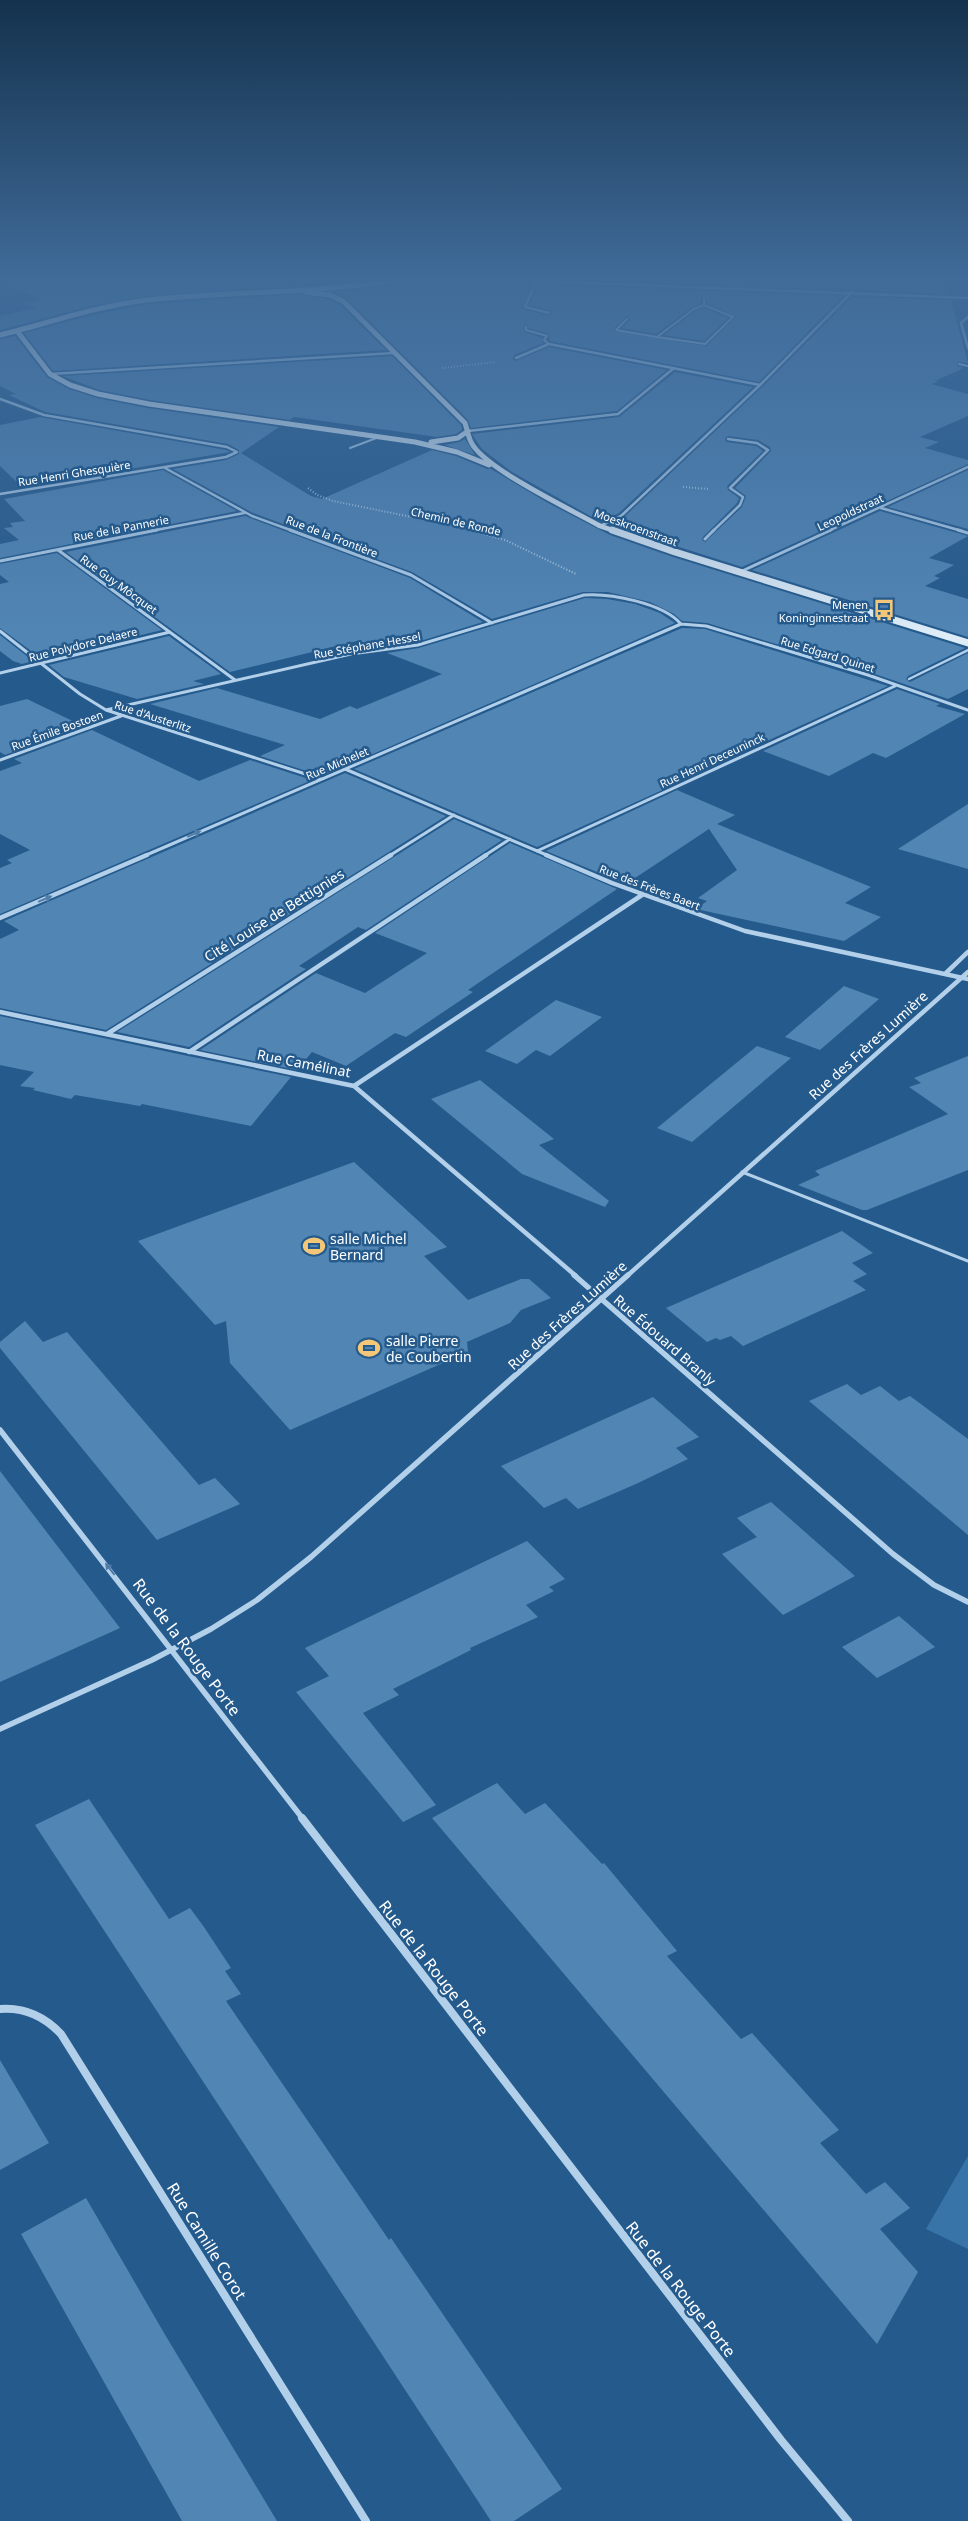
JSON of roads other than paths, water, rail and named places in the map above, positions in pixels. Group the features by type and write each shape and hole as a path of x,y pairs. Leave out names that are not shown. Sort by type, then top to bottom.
{"street":[{"path":"118,398 416,442 457,452 506,473"},
{"name":"Moeskroenstraat","path":"440,398 465,423 468,437 476,449 506,473 600,526 968,643"},
{"path":"416,442 451,439 468,431 618,414 638,398"},
{"path":"600,526 622,516 747,398"},
{"name":"Rue Henri Ghesquière","path":"0,399 44,415 227,448 238,452 231,456 0,494"},
{"path":"705,539 740,505 744,496 730,488 768,450 757,444 728,439"},
{"name":"Rue de la Frontière","path":"165,467 245,513 411,575 492,623"},
{"name":"Leopoldstraat","path":"740,572 968,467"},
{"path":"881,508 968,533"},
{"name":"Rue de la Pannerie","path":"0,561 245,513"},
{"name":"Rue Guy Môcquet","path":"58,550 235,680"},
{"name":"Rue Stéphane Hessel","path":"106,710 351,654 418,645 584,595 598,594 667,614 679,619 681,624"},
{"name":"Rue Edgard Quinet","path":"681,624 706,626 968,710"},
{"name":"Rue Michelet","path":"0,918 681,624"},
{"name":"Rue d'Austerlitz","path":"0,631 80,694 106,710 321,779"},
{"name":"Rue Polydore Delaere","path":"0,673 170,632"},
{"name":"Rue Henri Deceuninck","path":"537,851 895,686"},
{"name":"Rue Émile Bostoen","path":"0,760 121,716"},
{"name":"Rue des Frères Baert","path":"345,769 642,895 745,931 965,978"},
{"name":"Cité Louise de Bettignies","path":"106,1034 454,815"},
{"path":"189,1052 510,839"},
{"name":"Rue Camélinat","path":"0,1012 354,1086 642,895"},
{"path":"945,974 968,952"},
{"path":"965,978 968,972"},
{"name":"Rue des Frères Lumière","path":"0,1729 171,1650 237,1614 284,1580 603,1300 742,1172 965,978"},
{"name":"Rue Édouard Branly","path":"354,1086 603,1300 892,1554 934,1585 968,1602"},
{"name":"Rue de la Rouge Porte","path":"0,1430 775,2432 848,2521"},
{"name":"Rue Camille Corot","path":"0,2009 25,2009 53,2024 61,2034 366,2521"}],"lane":[{"path":"350,448 379,437"},
{"path":"909,679 968,650"},
{"path":"742,1172 968,1261"}],"place":[{"name":"Menen Koninginnestraat","path":"884,610"},
{"name":"salle Michel Bernard","path":"314,1246"},
{"name":"salle Pierre de Coubertin","path":"369,1348"}]}
